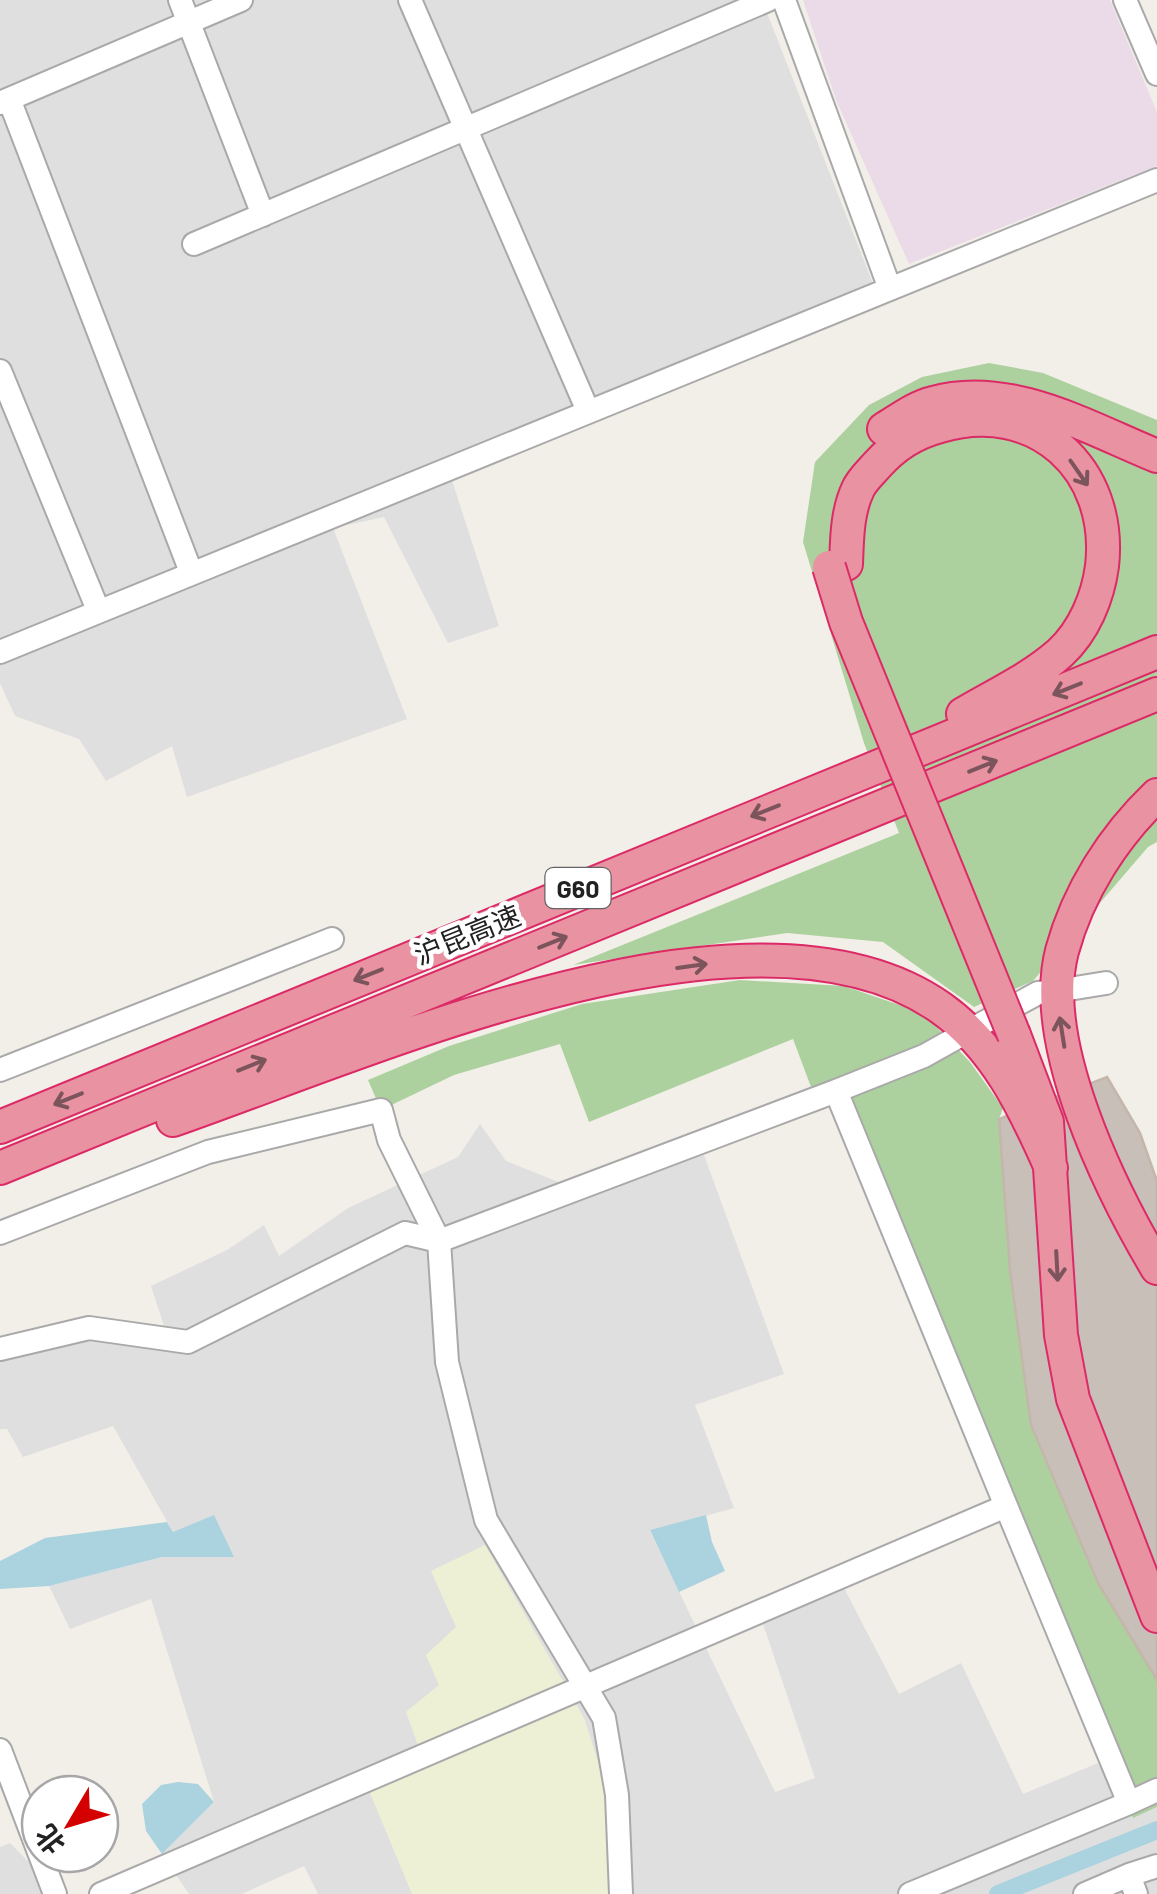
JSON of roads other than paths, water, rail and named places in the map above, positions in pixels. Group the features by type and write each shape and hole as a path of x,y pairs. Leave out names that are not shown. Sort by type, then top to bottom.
{"highway":[{"path":"1130,1222 1102,1193 1022,1033 846,622 832,511 852,464 884,429 930,403 981,396 1035,407 1157,456"},
{"path":"838,565 858,487 890,450 919,432 956,421 991,418 1015,422 1045,436 1076,465 1096,498 1104,543 1100,586 1085,620 1061,652 1010,687 854,775"},
{"name":"沪昆高速","path":"0,1127 1157,652"},
{"name":"沪昆高速","path":"0,1168 1157,694"},
{"path":"1157,796 1115,843 1082,894 1061,953 1058,1003 1069,1071 1130,1222 1157,1268"},
{"path":"0,1184 422,1030 542,992 745,959 822,963 886,979 941,1009 984,1048 1023,1105 1051,1168"},
{"path":"1022,1033 1044,1108 1061,1334 1072,1399 1157,1616"}],"street":[{"path":"191,572 4,101 185,11 241,0"},
{"path":"410,0 588,411"},
{"path":"194,244 768,0"},
{"path":"784,0 890,288"},
{"path":"1125,0 1157,74"},
{"path":"185,11 263,215"},
{"path":"0,652 1157,180"},
{"path":"0,371 98,610"},
{"path":"0,1070 332,938"},
{"path":"0,1349 89,1328 188,1342 405,1233 438,1241 924,1056 1038,993 1106,983"},
{"path":"836,1091 1129,1803"},
{"path":"0,1233 208,1152 381,1110 389,1140 438,1241 447,1362 486,1520 604,1718 616,1795 621,1894"},
{"path":"101,1894 1006,1506"},
{"path":"0,1750 55,1894"},
{"path":"910,1894 1157,1790"},
{"path":"1085,1894 1133,1884 1157,1866"}],"water":[{"path":"214,1515 234,1557 162,1557 49,1586 0,1589 0,1561 45,1538 167,1522 173,1532"},
{"path":"706,1515 725,1571 679,1592 650,1530"},
{"path":"198,1784 214,1802 162,1854 146,1831 142,1804 161,1785"}],"waterway":[{"path":"998,1894 1157,1830"}]}
